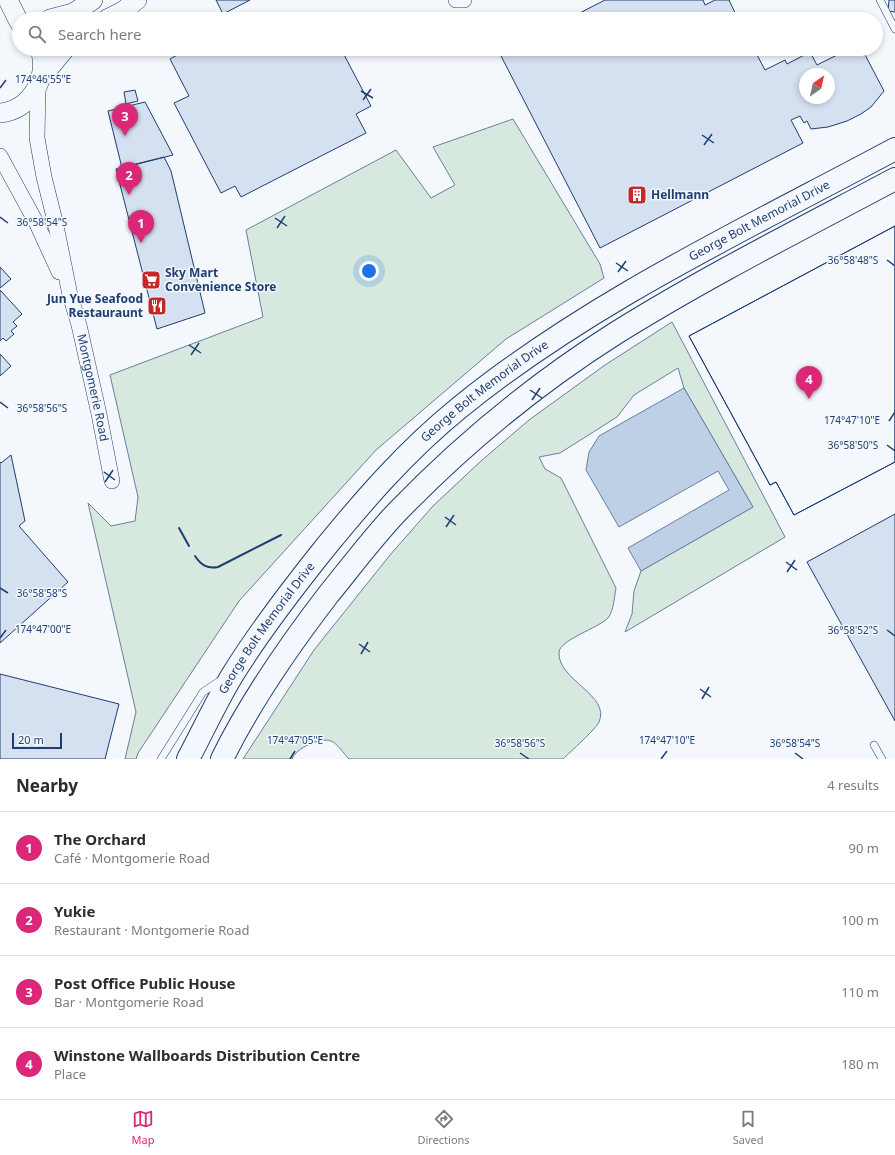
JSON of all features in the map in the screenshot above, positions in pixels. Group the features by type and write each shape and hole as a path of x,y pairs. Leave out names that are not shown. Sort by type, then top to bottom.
{"highway":[{"name":"George Bolt Memorial Drive","path":"188,759 236,670 264,625 295,584 348,519 397,464 458,409 515,366 597,311 690,258 895,149"},
{"path":"222,759 255,698 306,623 397,512 464,448 539,386 615,334 718,272 895,179"}],"street":[{"path":"8,0 14,12"},
{"path":"75,12 93,0"},
{"path":"119,12 137,0"},
{"path":"456,0 464,0"},
{"path":"0,16 12,20"},
{"path":"39,83 43,62 42,56"},
{"path":"0,113 11,111 24,104 34,93 39,83 60,56"},
{"name":"Montgomerie Road","path":"39,83 37,138 44,177 55,221 70,295 79,325 112,482"},
{"name":"Montgomerie Road","path":"0,156 37,224 70,295"}],"lane":[{"path":"880,0 895,29"},
{"path":"161,759 202,692 236,670"},
{"path":"874,745 882,759"}],"shaded area":[{"path":"513,119 600,264 604,278 506,339 376,450 239,601 138,753 136,759 125,759 136,712 88,503 111,526 135,521 138,497 110,375 263,317 246,230 396,150 431,198 455,185 433,147"},
{"path":"672,322 785,537 625,632 632,614 634,591 641,571 753,507 684,388 678,368 634,395 617,417 560,453 539,457 545,469 561,478 616,588 613,608 608,618 566,643 559,652 561,662 566,671 591,695 598,704 601,712 597,725 563,759 349,759 336,744 326,740 315,742 303,747 294,755 292,759 243,759 314,650 390,555 433,506 481,461 529,420 605,365"}],"water":[{"path":"684,388 753,507 641,571 628,548 729,490 718,471 619,527 586,470 589,452 599,436"}],"building":[{"path":"216,0 250,0 227,12 222,12"},
{"path":"605,0 703,0 705,5 715,0 729,0 735,12 582,12"},
{"path":"889,0 895,0 895,12 888,11"},
{"path":"175,56 345,56 371,106 356,114 366,133 241,197 235,186 221,193 174,103 189,96 170,59"},
{"name":"Hellmann","path":"501,56 758,56 765,70 785,60 787,64 802,56 812,56 817,65 835,56 866,56 884,91 871,107 861,114 847,121 828,127 811,129 807,121 804,123 800,116 791,120 803,143 600,248"},
{"path":"135,90 138,101 126,104 124,92"},
{"path":"145,102 173,155 122,168 108,111"},
{"path":"164,157 171,171 205,313 157,329 116,169"},
{"path":"895,226 895,462 794,515 776,482 770,485 689,336"},
{"path":"895,226 895,462 794,515 776,482 770,485 689,336"},
{"path":"0,267 11,279 0,288"},
{"path":"0,290 22,314 13,322 17,326 11,331 14,334 6,341 3,338 0,341"},
{"path":"0,354 11,366 0,376"},
{"path":"11,455 25,521 19,526 68,582 0,643 0,462 1,463"},
{"path":"895,514 895,721 807,562"},
{"path":"0,674 119,704 105,759 0,759"}],"wall":[{"path":"179,528 189,546"},
{"path":"195,556 205,566 218,567 281,535"}],"place":[{"name":"Post Office Public House","path":"125,136"},
{"name":"Yukie","path":"129,195"},
{"name":"Hellmann","path":"637,195"},
{"name":"The Orchard","path":"141,243"},
{"name":"Sky Mart Convenience Store","path":"151,280"},
{"name":"Jun Yue Seafood Restauraunt","path":"157,306"},
{"name":"Winstone Wallboards Distribution Centre","path":"809,399"}]}
